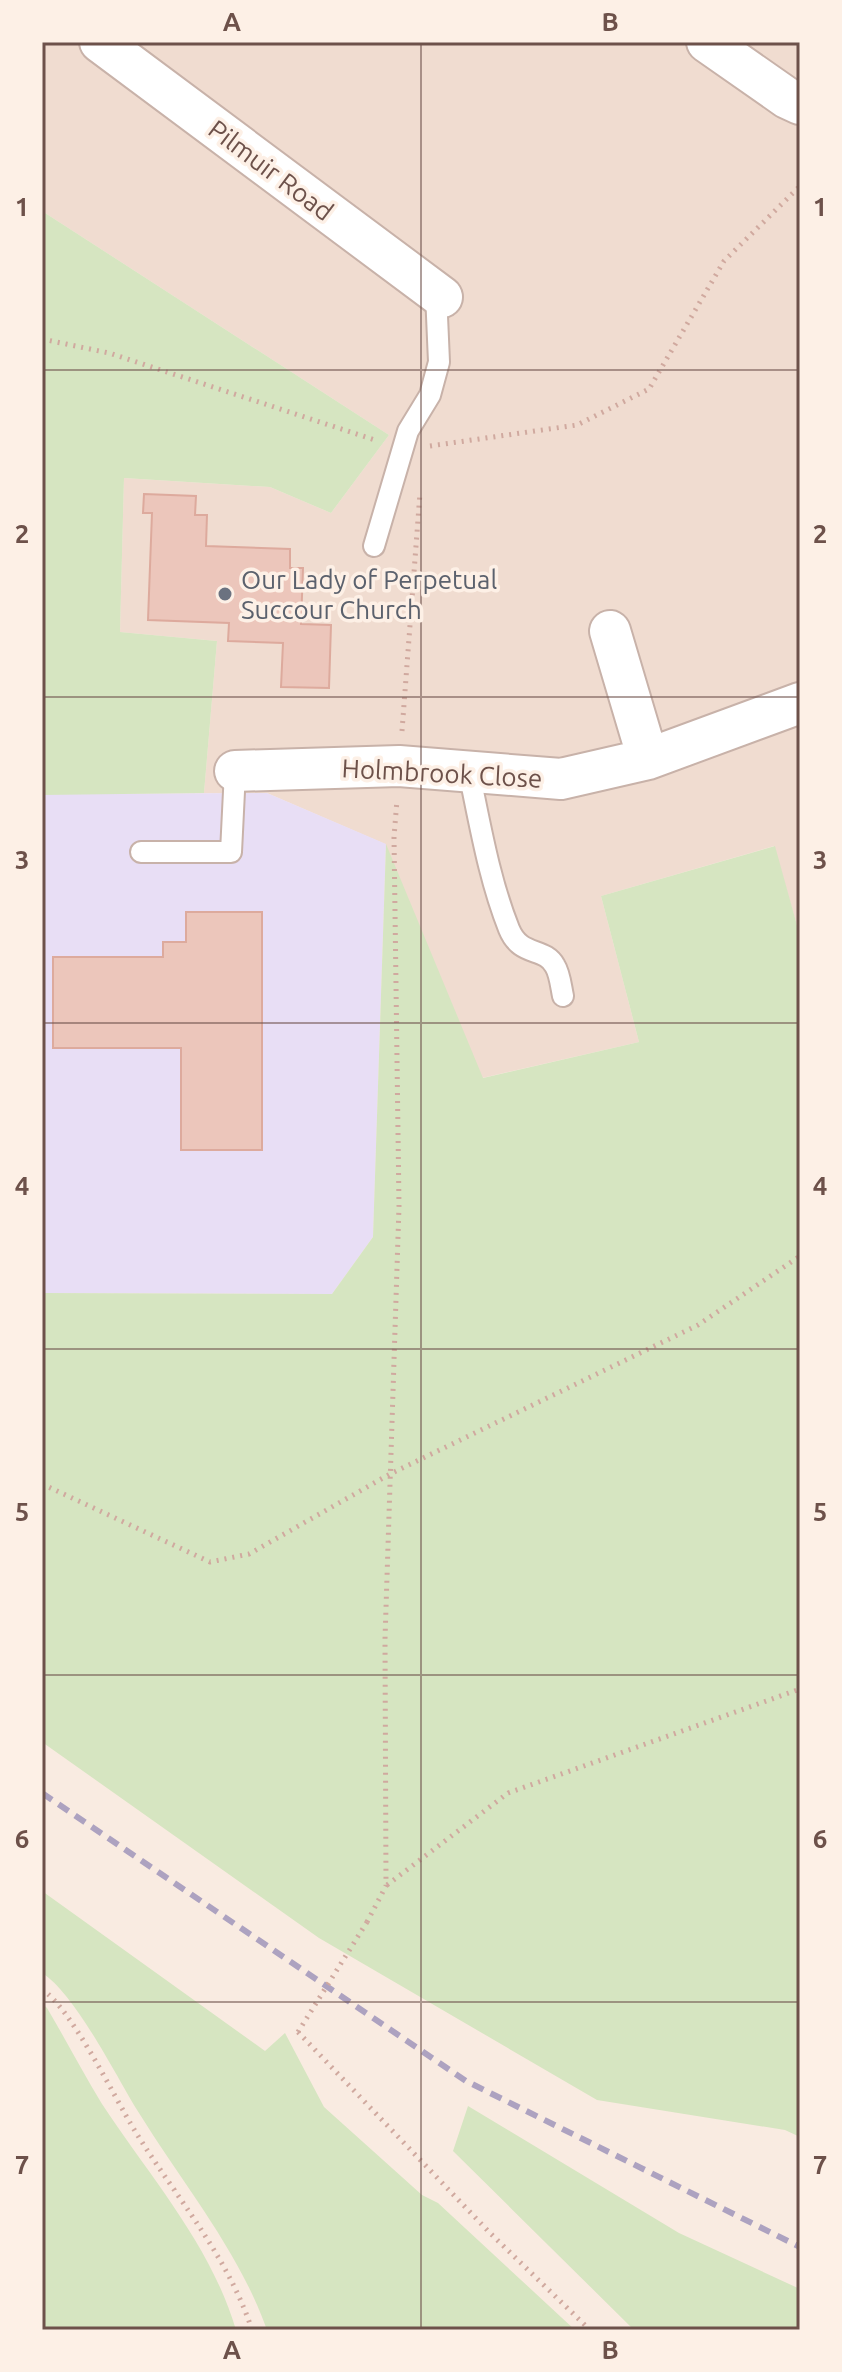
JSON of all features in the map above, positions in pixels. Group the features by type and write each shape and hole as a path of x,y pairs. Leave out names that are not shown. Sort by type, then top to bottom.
{"street":[{"name":"Pilmuir Road","path":"100,42 439,295"},
{"path":"707,42 800,104"},
{"path":"610,631 648,759"},
{"name":"Holmbrook Close","path":"235,771 399,766 561,779 648,759 800,703"}],"lane":[{"path":"374,546 408,431 430,395 439,362 439,295"},
{"path":"141,852 231,852 235,771"},
{"path":"469,772 491,870 510,931 520,947 547,957 556,966 563,996"}],"path":[{"path":"386,1886 385,1639 399,1206 394,837 423,447 408,431"},
{"path":"42,1484 210,1562 249,1554 390,1474 698,1325 800,1256"},
{"path":"590,2330 490,2233 298,2032 386,1886 508,1793 800,1689"},
{"path":"42,1989 64,2012 136,2134 198,2223 245,2310 252,2330"}],"shaded area":[{"path":"42,42 800,42 800,936 774,846 601,896 639,1042 482,1078 385,844 267,793 204,793 217,641 120,632 124,478 270,487 331,513 389,435 42,211"},
{"path":"267,793 386,844 373,1237 332,1294 42,1293 42,794"}],"green space":[{"path":"42,211 389,435 331,513 270,487 124,478 120,632 217,641 204,793 42,795"},
{"path":"386,844 483,1078 639,1042 601,896 775,846 800,936 800,2137 785,2130 597,2100 319,1938 42,1742 42,1293 332,1294 373,1237"},
{"path":"42,1891 265,2051 285,2033 324,2107 422,2195 438,2203 575,2330 267,2330 241,2273 209,2218 139,2113 81,2017 55,1983 42,1973"},
{"path":"42,2003 102,2104 195,2240 225,2299 236,2330 42,2330"},
{"path":"468,2106 679,2233 800,2289 800,2330 634,2330 453,2151"}],"building":[{"name":"Our Lady of Perpetual Succour Church","path":"144,494 196,496 195,515 207,515 206,546 290,549 290,568 303,568 301,624 331,625 329,688 281,687 283,643 228,641 229,623 148,620 152,513 143,513"},
{"path":"186,912 262,912 262,1150 181,1150 181,1048 53,1048 53,957 163,957 163,942 186,942"}],"railway":[{"path":"42,1793 466,2081 800,2247"}],"place":[{"name":"Our Lady of Perpetual Succour Church","path":"225,594"}]}
